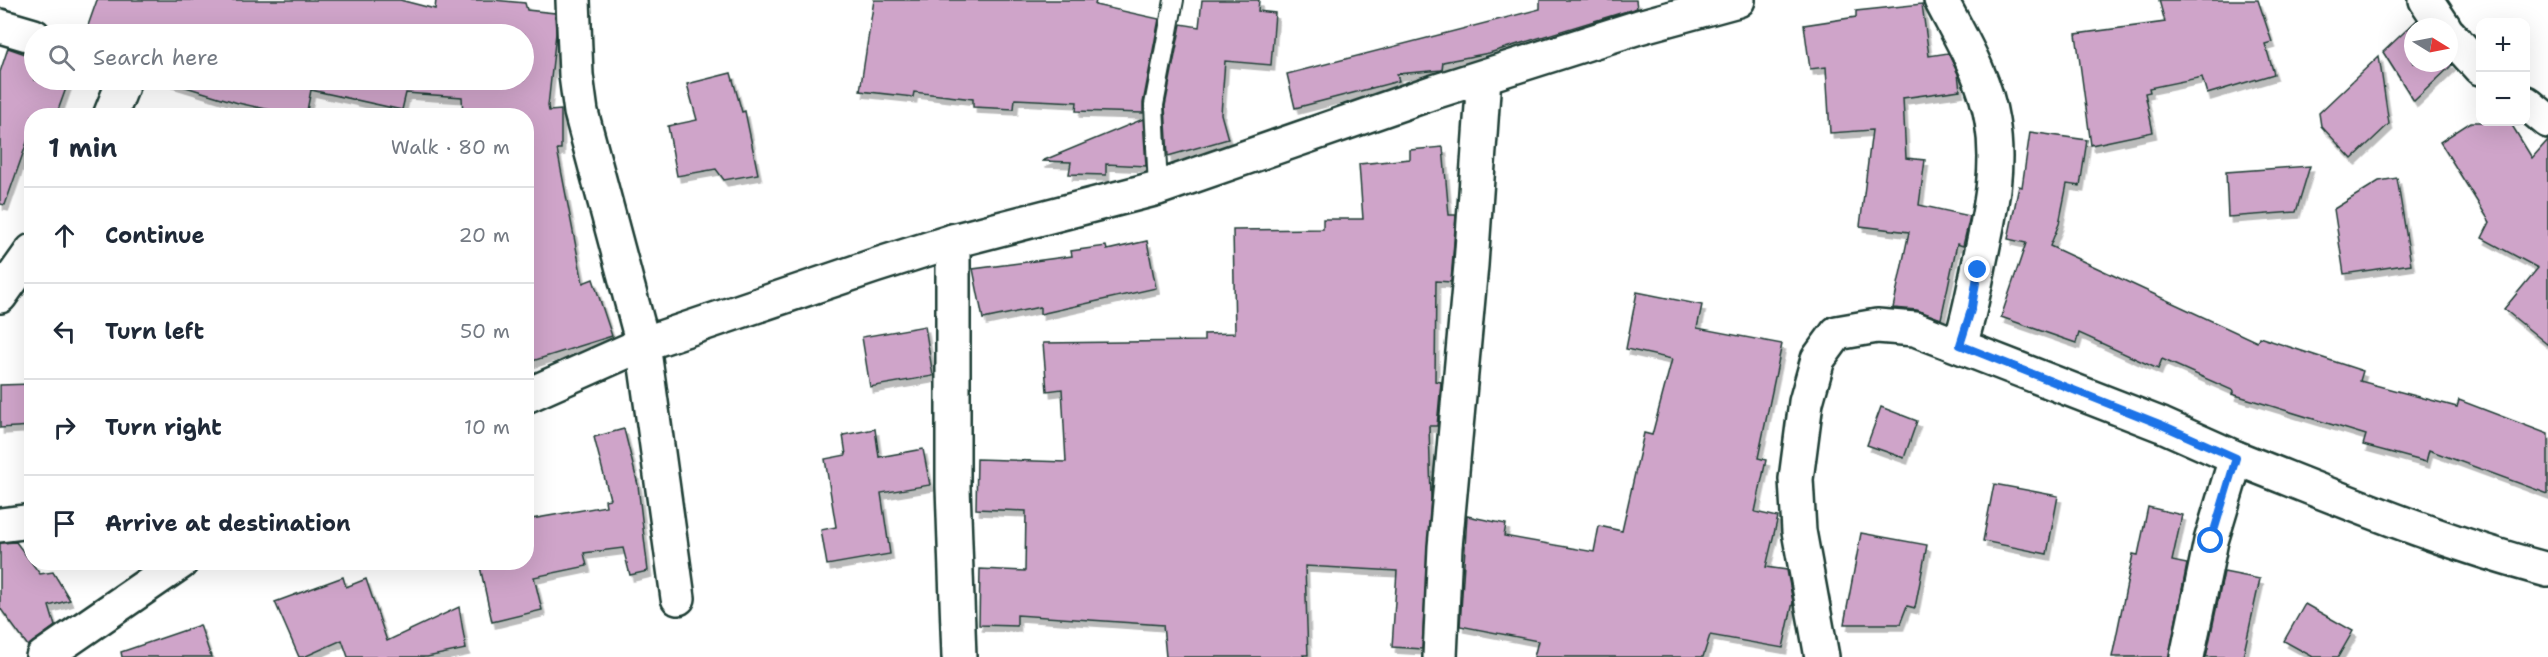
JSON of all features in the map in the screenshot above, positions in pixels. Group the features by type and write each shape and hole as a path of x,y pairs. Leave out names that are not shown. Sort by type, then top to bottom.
{"street":[{"path":"573,0 576,75 581,112 643,344 678,598"},
{"path":"534,392 643,344 953,241 1158,188 1434,92 1639,27 1738,0"},
{"path":"1941,0 1969,51 1984,89 1992,120 1996,154 1991,211 1972,307 1960,345"},
{"path":"2426,0 2438,18"},
{"path":"0,26 24,33"},
{"path":"2458,44 2476,63"},
{"path":"1440,657 1445,547 1471,265 1484,77"},
{"path":"113,108 120,90"},
{"path":"2530,106 2548,121"},
{"path":"953,241 953,487 959,657"},
{"path":"0,296 24,262"},
{"path":"1822,657 1798,531 1796,479 1806,402 1818,359 1837,333 1877,326 1915,329 1960,345 2382,515 2507,559 2548,570"},
{"path":"2187,657 2211,541 2236,458"},
{"path":"0,525 24,522"},
{"path":"42,657 170,570"}],"lane":[{"path":"1158,188 1154,105 1174,0"}],"building":[{"path":"97,0 400,0 435,9 436,0 494,0 525,3 527,10 555,13 556,33 548,106 549,111 561,110 561,149 557,149 583,283 593,279 612,336 534,360 534,108 463,108 462,97 406,93 402,108 393,108 311,90 534,90 534,24 89,24"},
{"path":"874,0 1096,0 1095,5 1159,19 1143,113 1076,111 1077,102 1015,99 1014,109 973,107 973,99 914,92 913,97 860,91"},
{"path":"1202,0 1259,0 1258,11 1275,13 1271,65 1225,61 1221,114 1228,139 1168,156 1165,106 1181,24 1199,27"},
{"path":"1540,0 1636,0 1637,8 1489,53 1443,62 1442,70 1397,74 1399,81 1295,108 1287,74 1540,9"},
{"path":"2159,0 2258,0 2272,42 2265,44 2274,74 2207,94 2202,77 2149,88 2150,92 2145,93 2153,132 2091,145 2076,34 2165,22"},
{"path":"1922,4 1929,56 1948,53 1958,74 1960,90 1903,98 1906,158 1925,160 1919,205 1970,216 1963,246 1957,244 1941,319 1917,310 1893,308 1909,232 1860,226 1872,130 1830,133 1826,67 1810,69 1804,25 1856,17 1856,11"},
{"path":"2404,32 2404,72 2445,72 2414,101 2383,52"},
{"path":"8,48 24,54 24,90 65,90 59,108 24,108 24,151 5,205 0,204 0,72"},
{"path":"2379,56 2389,124 2352,159 2321,126 2319,113"},
{"path":"731,73 742,112 745,111 758,174 724,180 716,169 677,176 668,126 697,120 687,84"},
{"path":"196,90 311,90 308,108 261,108"},
{"path":"1143,119 1146,166 1106,164 1106,175 1069,174 1071,162 1042,161"},
{"path":"2471,122 2476,122 2476,126 2512,126 2532,158 2548,140 2548,345 2504,309 2538,268 2482,238 2490,222 2440,142"},
{"path":"2030,132 2087,140 2080,186 2067,184 2059,224 2050,246 2257,342 2259,337 2363,371 2360,381 2457,407 2459,400 2548,434 2548,494 2429,450 2426,462 2363,445 2366,435 2232,394 2234,391 2162,359 2158,369 2079,333 2076,343 2001,317 2026,243 2008,239 2019,186 2022,187"},
{"path":"1443,147 1449,215 1456,215 1451,282 1436,281 1435,381 1441,382 1437,426 1429,426 1431,497 1422,649 1392,647 1397,571 1305,566 1308,655 1303,655 1304,657 1166,657 1163,625 1017,615 1017,626 979,625 980,569 1025,571 1026,511 976,509 977,459 1066,462 1062,389 1047,391 1043,343 1204,341 1204,334 1235,333 1233,230 1323,229 1323,219 1363,219 1359,164 1410,159 1410,150"},
{"path":"2310,166 2296,212 2228,217 2226,172"},
{"path":"2397,178 2411,264 2344,274 2334,209 2379,181"},
{"path":"1147,241 1156,288 1040,314 1040,307 983,319 973,269 1072,256 1071,251 1106,246 1107,250"},
{"path":"1637,292 1702,305 1697,328 1782,344 1758,458 1766,460 1755,512 1778,517 1766,567 1787,570 1793,602 1783,648 1710,635 1703,657 1534,657 1538,641 1460,626 1467,516 1506,524 1504,536 1594,552 1599,526 1622,531 1644,433 1652,435 1672,359 1626,349"},
{"path":"925,326 933,376 870,387 862,337"},
{"path":"24,384 24,426 0,428 0,385"},
{"path":"1881,407 1917,421 1904,458 1867,445"},
{"path":"624,429 638,485 648,571 630,575 623,548 584,553 587,566 534,577 542,610 492,622 481,570 534,570 534,519 606,506 605,500 610,499 594,437"},
{"path":"875,429 879,457 923,449 930,485 881,493 890,554 827,565 821,530 836,527 825,459 846,455 843,435"},
{"path":"1994,484 2058,496 2047,554 1983,541"},
{"path":"2148,507 2182,515 2172,561 2187,564 2169,657 2112,657 2133,554 2138,555"},
{"path":"1861,533 1927,545 1915,608 1907,606 1900,624 1844,624"},
{"path":"16,542 24,553 24,570 37,570 40,574 53,572 70,600 49,606 55,626 28,646 0,608 0,543"},
{"path":"2224,572 2260,579 2243,657 2206,657"},
{"path":"343,577 346,587 366,579 387,641 459,607 466,649 427,657 348,657 342,640 304,657 299,657 275,602"},
{"path":"2305,604 2353,631 2338,657 2313,657 2284,641"},
{"path":"200,625 211,657 122,657 121,652"}],"route":[{"path":"1978,270 1972,307 1960,345 2162,425 2236,458 2225,488 2211,541"}]}
